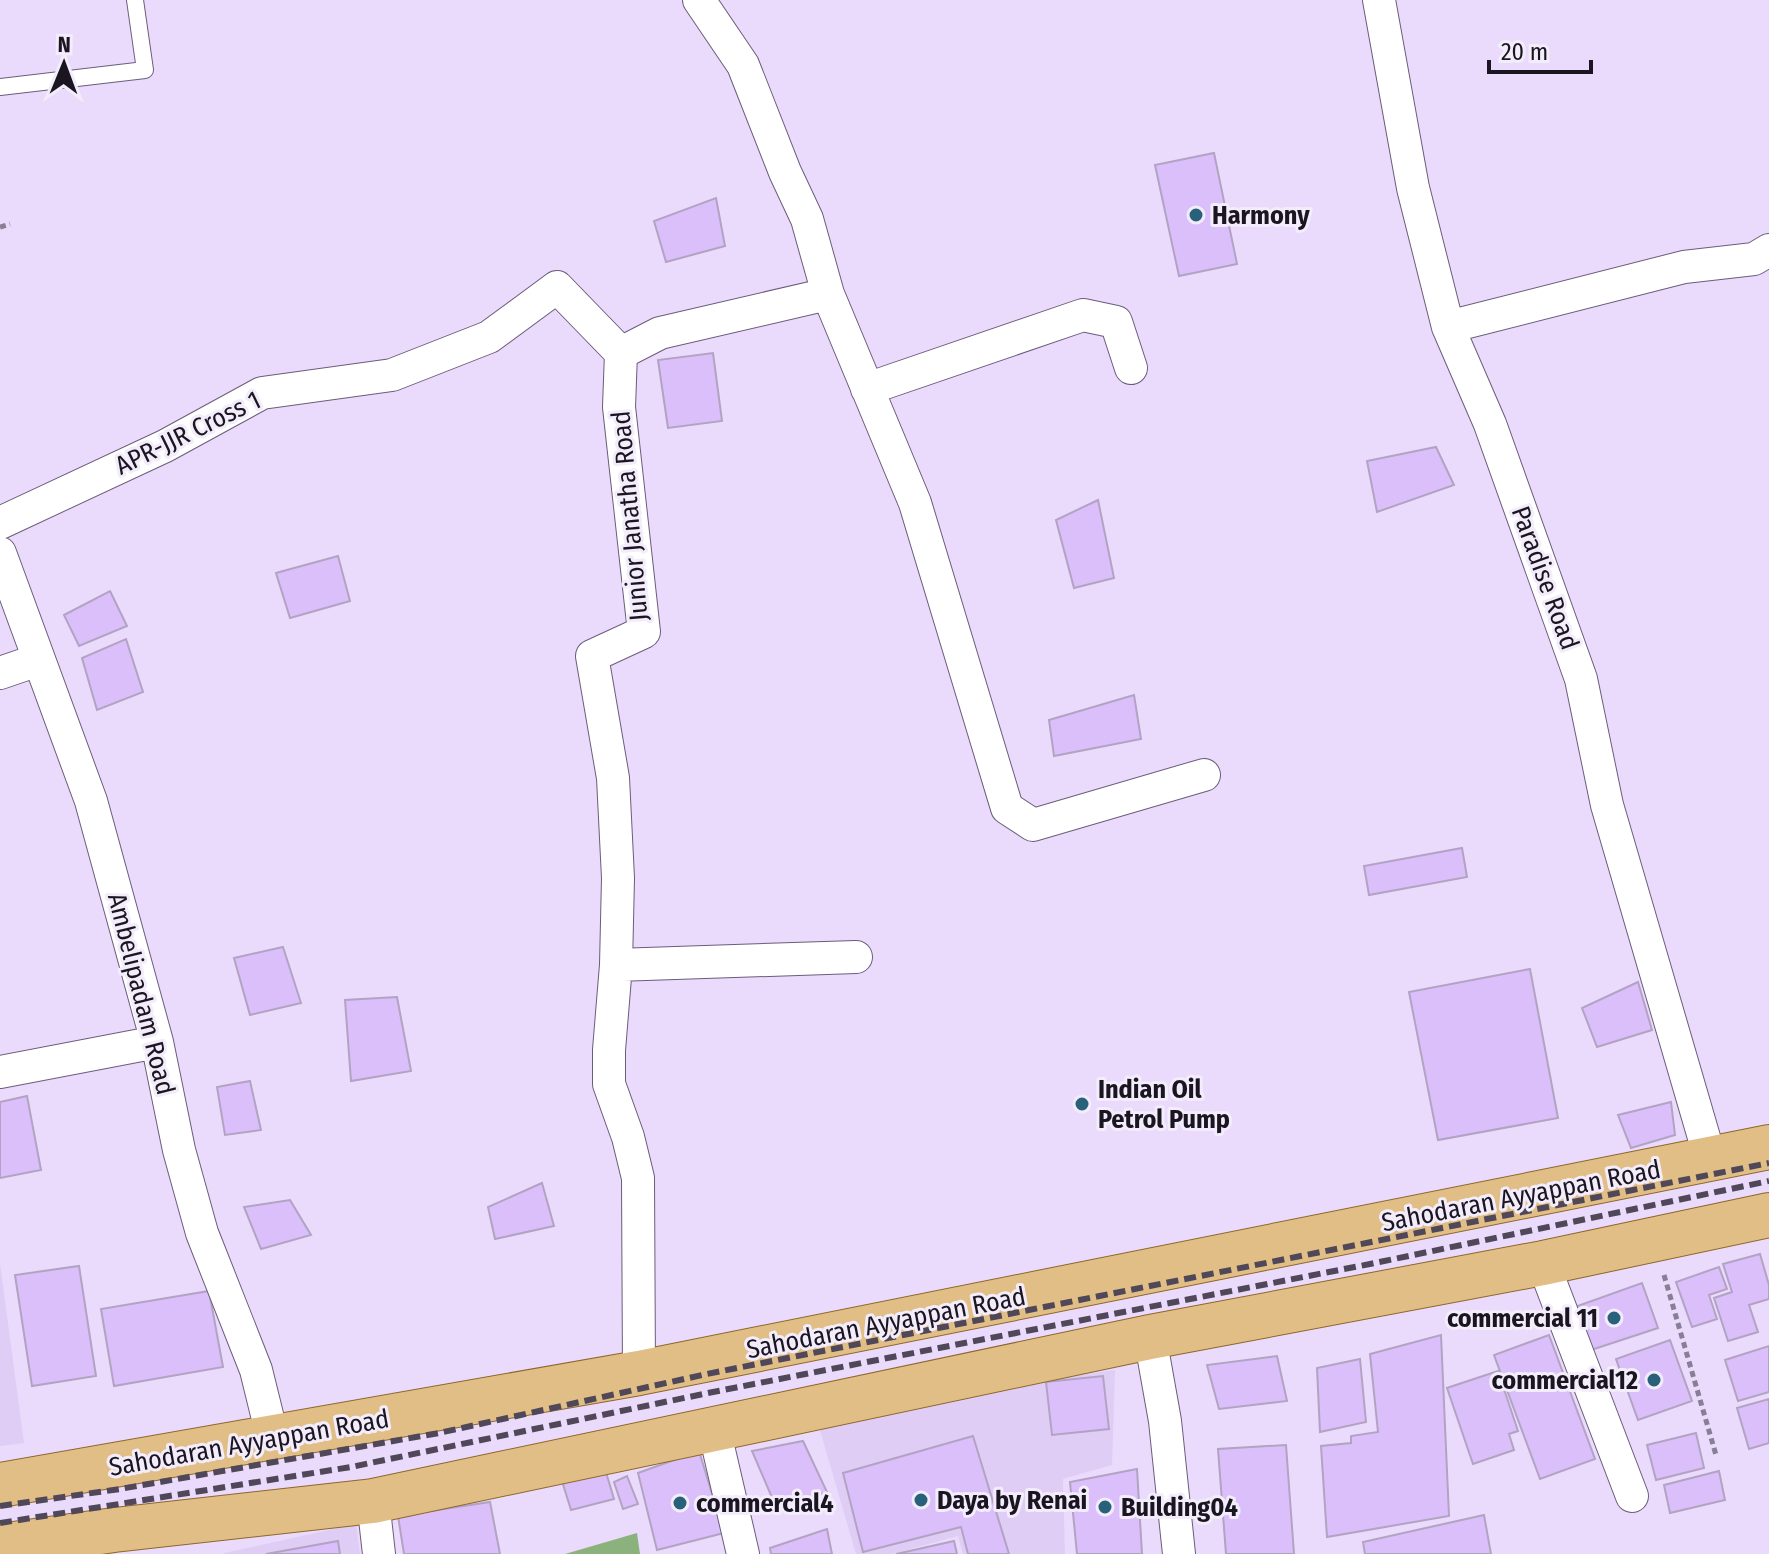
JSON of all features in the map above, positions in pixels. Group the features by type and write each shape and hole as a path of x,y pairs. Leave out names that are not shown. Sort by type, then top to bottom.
{"main road":[{"name":"Sahodaran Ayyappan Road","path":"5,1485 639,1373 1769,1147"},
{"path":"5,1485 10,1544 373,1501 1150,1337 1543,1263 1769,1215"}],"street":[{"path":"699,0 743,65 807,219 828,294 915,503 1007,808 1033,825 1204,775"},
{"name":"Paradise Road","path":"1379,0 1413,188 1448,327 1490,424 1581,679 1607,805 1710,1158"},
{"path":"1448,327 1684,267 1754,259 1769,250"},
{"name":"APR-JJR Cross 1","path":"0,523 165,446 262,393 392,375 489,337 557,287 621,353"},
{"path":"621,353 660,333 828,294"},
{"path":"867,389 1083,315 1116,322 1131,368"},
{"name":"Junior Janatha Road","path":"621,353 619,407 644,632 592,656 613,778 618,878 609,1084 628,1137 638,1178 639,1373"},
{"name":"Ambelipadam Road","path":"0,553 91,801 157,1042 179,1150 202,1233 256,1370 273,1439"},
{"path":"0,673 38,660"},
{"path":"616,965 856,957"},
{"path":"0,1072 157,1042"},
{"path":"1543,1263 1632,1496"},
{"path":"1150,1337 1165,1421 1179,1554"},
{"path":"714,1429 743,1554"},
{"path":"373,1501 379,1554"}],"lane":[{"path":"0,87 145,70 135,0"}],"path":[{"path":"0,227 10,224"},
{"path":"1653,1239 1716,1455"}],"shaded area":[{"path":"0,1263 24,1443 0,1446"},
{"name":"Daya by Renai","path":"1115,1370 1112,1465 1063,1479 1065,1554 963,1554 958,1536 892,1554 856,1554 819,1427 987,1388"},
{"path":"356,1524 360,1554 224,1554 224,1553"}],"green space":[{"path":"637,1533 640,1554 565,1554"}],"building":[{"name":"Harmony","path":"1214,153 1237,264 1179,276 1155,165"},
{"path":"716,198 725,246 666,262 654,221"},
{"path":"713,353 722,421 668,428 658,360"},
{"path":"1436,447 1454,485 1377,512 1367,461"},
{"path":"1098,500 1114,578 1074,588 1056,520"},
{"path":"338,556 350,601 290,618 276,573"},
{"path":"110,591 127,626 79,646 64,615"},
{"path":"126,639 143,692 97,710 82,658"},
{"path":"1134,695 1141,739 1054,756 1049,720"},
{"path":"1462,848 1467,877 1369,895 1364,866"},
{"path":"283,947 301,1003 250,1015 234,958"},
{"path":"1530,969 1558,1118 1438,1140 1409,992"},
{"path":"1638,982 1652,1030 1597,1047 1582,1008"},
{"path":"397,997 411,1071 351,1081 345,1000"},
{"path":"250,1081 261,1130 225,1135 217,1087"},
{"path":"27,1096 41,1170 0,1178 0,1102"},
{"path":"1671,1102 1675,1135 1631,1148 1618,1115"},
{"path":"542,1183 554,1226 495,1239 488,1207"},
{"path":"290,1200 311,1235 261,1249 244,1207"},
{"path":"1760,1254 1769,1285 1769,1299 1749,1305 1758,1332 1728,1341 1714,1298 1732,1292 1723,1264"},
{"path":"79,1266 96,1376 32,1386 15,1275"},
{"path":"1719,1267 1727,1289 1709,1295 1717,1319 1692,1327 1676,1282"},
{"name":"commercial 11","path":"1642,1283 1658,1328 1585,1352 1569,1309"},
{"path":"209,1291 223,1367 114,1386 101,1309"},
{"path":"1441,1335 1449,1516 1327,1537 1321,1446 1351,1443 1351,1436 1378,1432 1370,1354"},
{"path":"1549,1335 1595,1459 1540,1479 1494,1355"},
{"name":"commercial12","path":"1670,1340 1692,1401 1638,1420 1616,1359"},
{"path":"1769,1346 1769,1392 1738,1401 1725,1360"},
{"path":"1277,1356 1287,1401 1219,1409 1207,1365"},
{"path":"1360,1359 1366,1422 1320,1432 1317,1368"},
{"path":"1498,1371 1518,1431 1509,1434 1514,1450 1473,1464 1447,1388"},
{"path":"1103,1376 1109,1429 1052,1435 1046,1382"},
{"path":"1769,1399 1769,1443 1749,1449 1737,1408"},
{"path":"1696,1433 1704,1468 1656,1480 1647,1445"},
{"name":"Daya by Renai","path":"973,1436 1009,1554 968,1554 961,1527 863,1552 843,1473"},
{"path":"803,1441 827,1492 776,1507 752,1451"},
{"path":"1286,1445 1294,1554 1226,1554 1218,1449"},
{"name":"commercial4","path":"699,1451 724,1533 657,1550 638,1473"},
{"path":"605,1469 614,1499 571,1510 562,1481"},
{"name":"Building04","path":"1137,1469 1142,1554 1077,1554 1070,1482"},
{"path":"1719,1471 1725,1500 1670,1513 1664,1485"},
{"path":"627,1476 638,1504 623,1509 614,1482"},
{"path":"490,1502 500,1554 404,1554 398,1516"},
{"path":"1484,1515 1491,1554 1365,1554 1363,1542"},
{"path":"827,1529 832,1554 771,1554 770,1548"},
{"path":"338,1541 340,1554 266,1554"},
{"path":"954,1541 957,1554 896,1554"}],"railway":[{"path":"0,1506 120,1489 439,1433 707,1374 1769,1163"},
{"path":"0,1523 351,1467 713,1392 1370,1264 1769,1181"}],"place":[{"name":"Harmony","path":"1196,215"},
{"name":"Indian Oil Petrol Pump","path":"1082,1104"},
{"name":"commercial 11","path":"1614,1318"},
{"name":"commercial12","path":"1654,1380"},
{"name":"Daya by Renai","path":"921,1500"},
{"name":"commercial4","path":"680,1503"},
{"name":"Building04","path":"1105,1507"}]}
